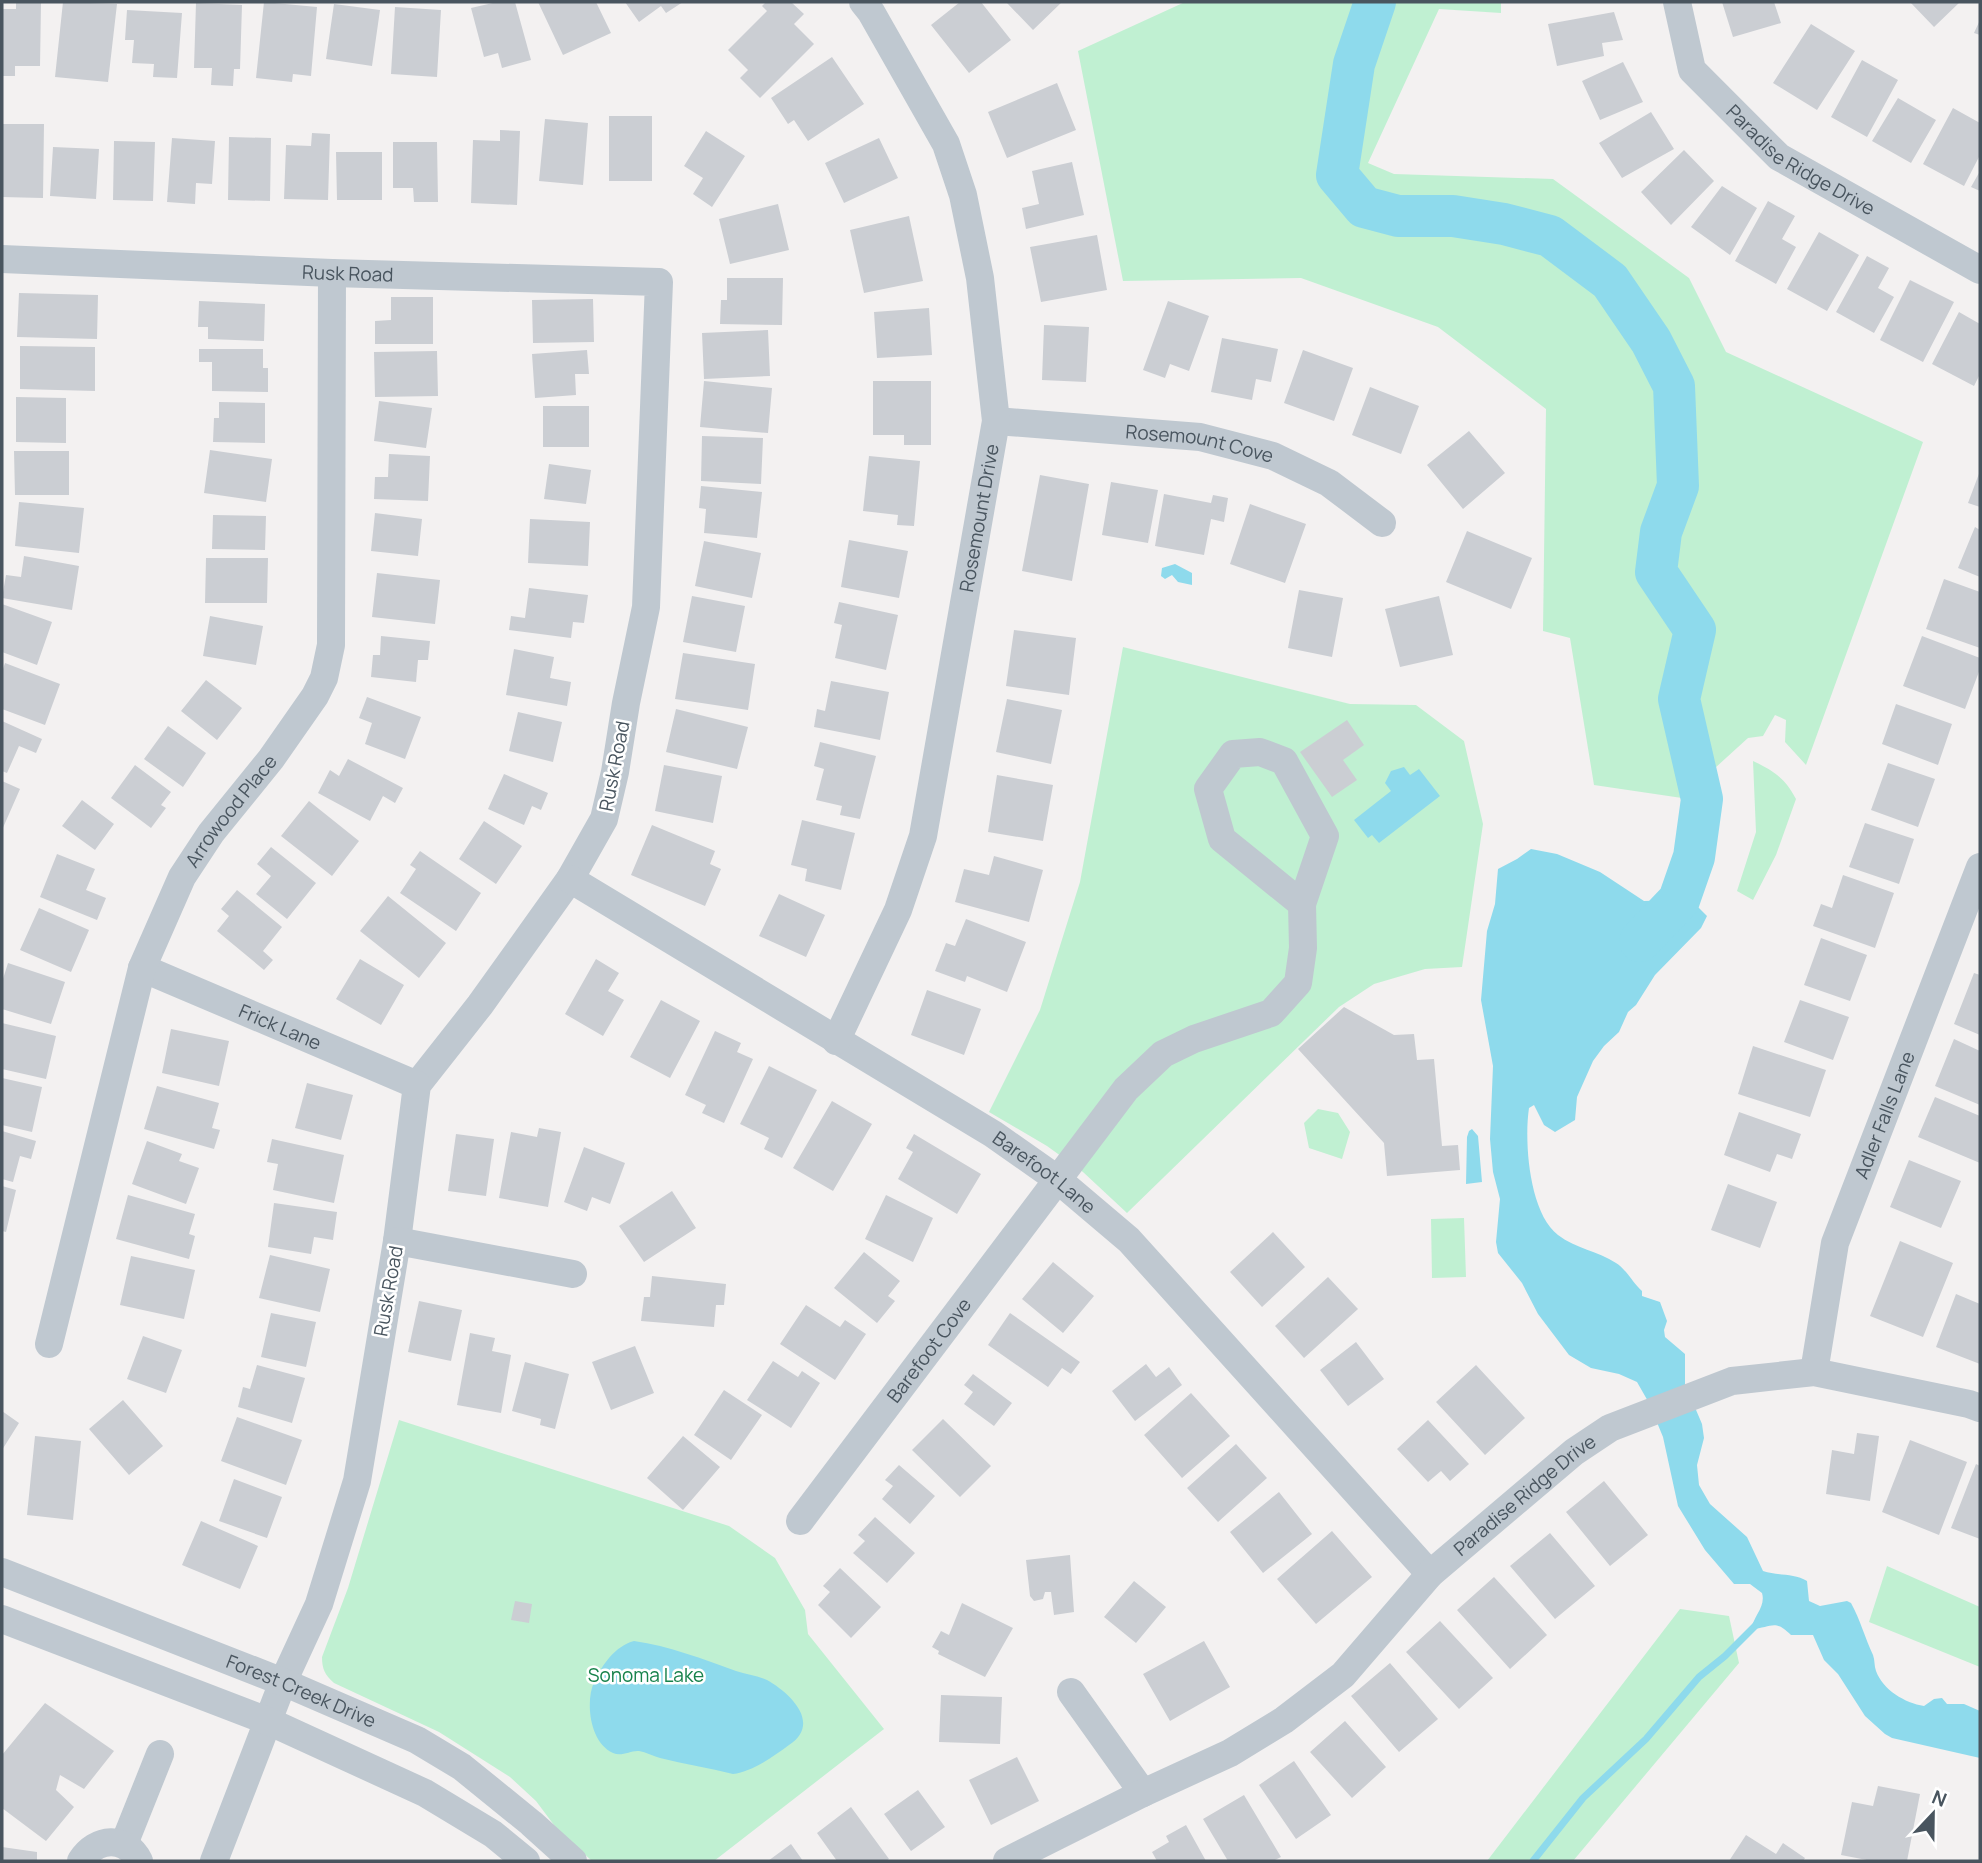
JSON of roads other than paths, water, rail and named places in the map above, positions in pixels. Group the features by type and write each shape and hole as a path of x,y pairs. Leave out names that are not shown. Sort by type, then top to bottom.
{"street":[{"name":"Paradise Ridge Drive","path":"1677,2 1692,70 1779,157 1980,270"},
{"name":"Rosemount Drive","path":"835,1041 898,910 923,836 996,421 980,278 963,195 946,144 873,5"},
{"name":"Rusk Road","path":"2,259 332,273 659,282 646,607 604,819 569,879 480,1005 417,1085 397,1241 356,1481 319,1604 283,1682 214,1861"},
{"name":"Arrowood Place","path":"50,1344 142,968 182,877 211,833 293,728 315,696 324,677 331,646 332,273"},
{"name":"Rosemount Cove","path":"996,421 1200,437 1273,456 1329,483 1382,523"},
{"name":"Barefoot Cove","path":"800,1521 977,1290 1126,1089 1163,1054 1271,1013 1298,983 1303,936 1302,904 1325,836 1284,761 1260,752 1233,754 1208,789 1222,839 1302,904"},
{"name":"Adler Falls Lane","path":"1814,1372 1835,1243 1980,867"},
{"name":"Barefoot Lane","path":"569,879 993,1134 1057,1179 1129,1240 1430,1574"},
{"name":"Frick Lane","path":"142,968 417,1085"},
{"path":"397,1241 573,1274"},
{"name":"Paradise Ridge Drive","path":"1007,1861 1230,1753 1284,1720 1343,1675 1430,1574 1574,1452 1610,1428 1732,1381 1814,1372 1980,1408"},
{"name":"Forest Creek Drive","path":"2,1572 283,1682 417,1740 462,1767 573,1861"},
{"path":"2,1619 268,1721 425,1793 493,1834 526,1861"},
{"path":"1071,1692 1143,1793"},
{"path":"81,1861 94,1846 114,1842 132,1853 160,1754"}],"water":[{"path":"1175,564 1192,573 1192,585 1178,582 1172,575 1165,579 1161,576 1162,568"},
{"path":"1404,767 1410,775 1419,769 1440,796 1379,843 1372,835 1368,838 1354,820 1391,791 1385,783 1391,771"},
{"path":"1531,849 1557,854 1600,872 1644,901 1679,900 1698,907 1707,916 1701,928 1655,975 1636,1005 1628,1012 1619,1032 1593,1061 1577,1097 1575,1120 1555,1132 1544,1125 1534,1105 1529,1108 1528,1157 1541,1211 1548,1225 1558,1235 1616,1263 1642,1291 1642,1296 1660,1302 1667,1321 1665,1337 1685,1354 1685,1384 1702,1424 1704,1438 1697,1465 1699,1485 1710,1504 1747,1537 1763,1571 1807,1581 1809,1601 1820,1606 1847,1601 1851,1603 1873,1655 1879,1678 1896,1694 1909,1702 1924,1706 1934,1699 1942,1698 1947,1704 1964,1704 1980,1711 1980,1758 1892,1738 1865,1716 1838,1674 1824,1660 1813,1635 1791,1635 1776,1625 1751,1629 1761,1607 1762,1593 1750,1584 1734,1584 1705,1550 1678,1506 1663,1437 1637,1382 1619,1374 1591,1368 1569,1355 1538,1314 1522,1283 1498,1253 1496,1242 1500,1199 1493,1172 1490,1139 1493,1066 1481,1000 1487,931 1495,904 1498,869"},
{"path":"1472,1129 1478,1136 1482,1182 1466,1184 1467,1137"},
{"path":"634,1641 673,1650 767,1680 793,1700 803,1718 803,1727 789,1745 762,1763 733,1774 639,1751 613,1753 599,1741 595,1732 590,1711 591,1691 610,1657 621,1647"}],"waterway":[{"path":"1375,2 1354,64 1337,175 1364,207 1398,216 1453,216 1504,224 1550,236 1610,281 1651,341 1674,386 1678,486 1661,532 1656,572 1695,630 1679,699 1702,799 1694,857 1679,900 1640,941"},
{"path":"1533,1861 1583,1798 1646,1739 1699,1677 1758,1623"}],"park label":[{"name":"Sonoma Lake","path":"646,1675"}]}
